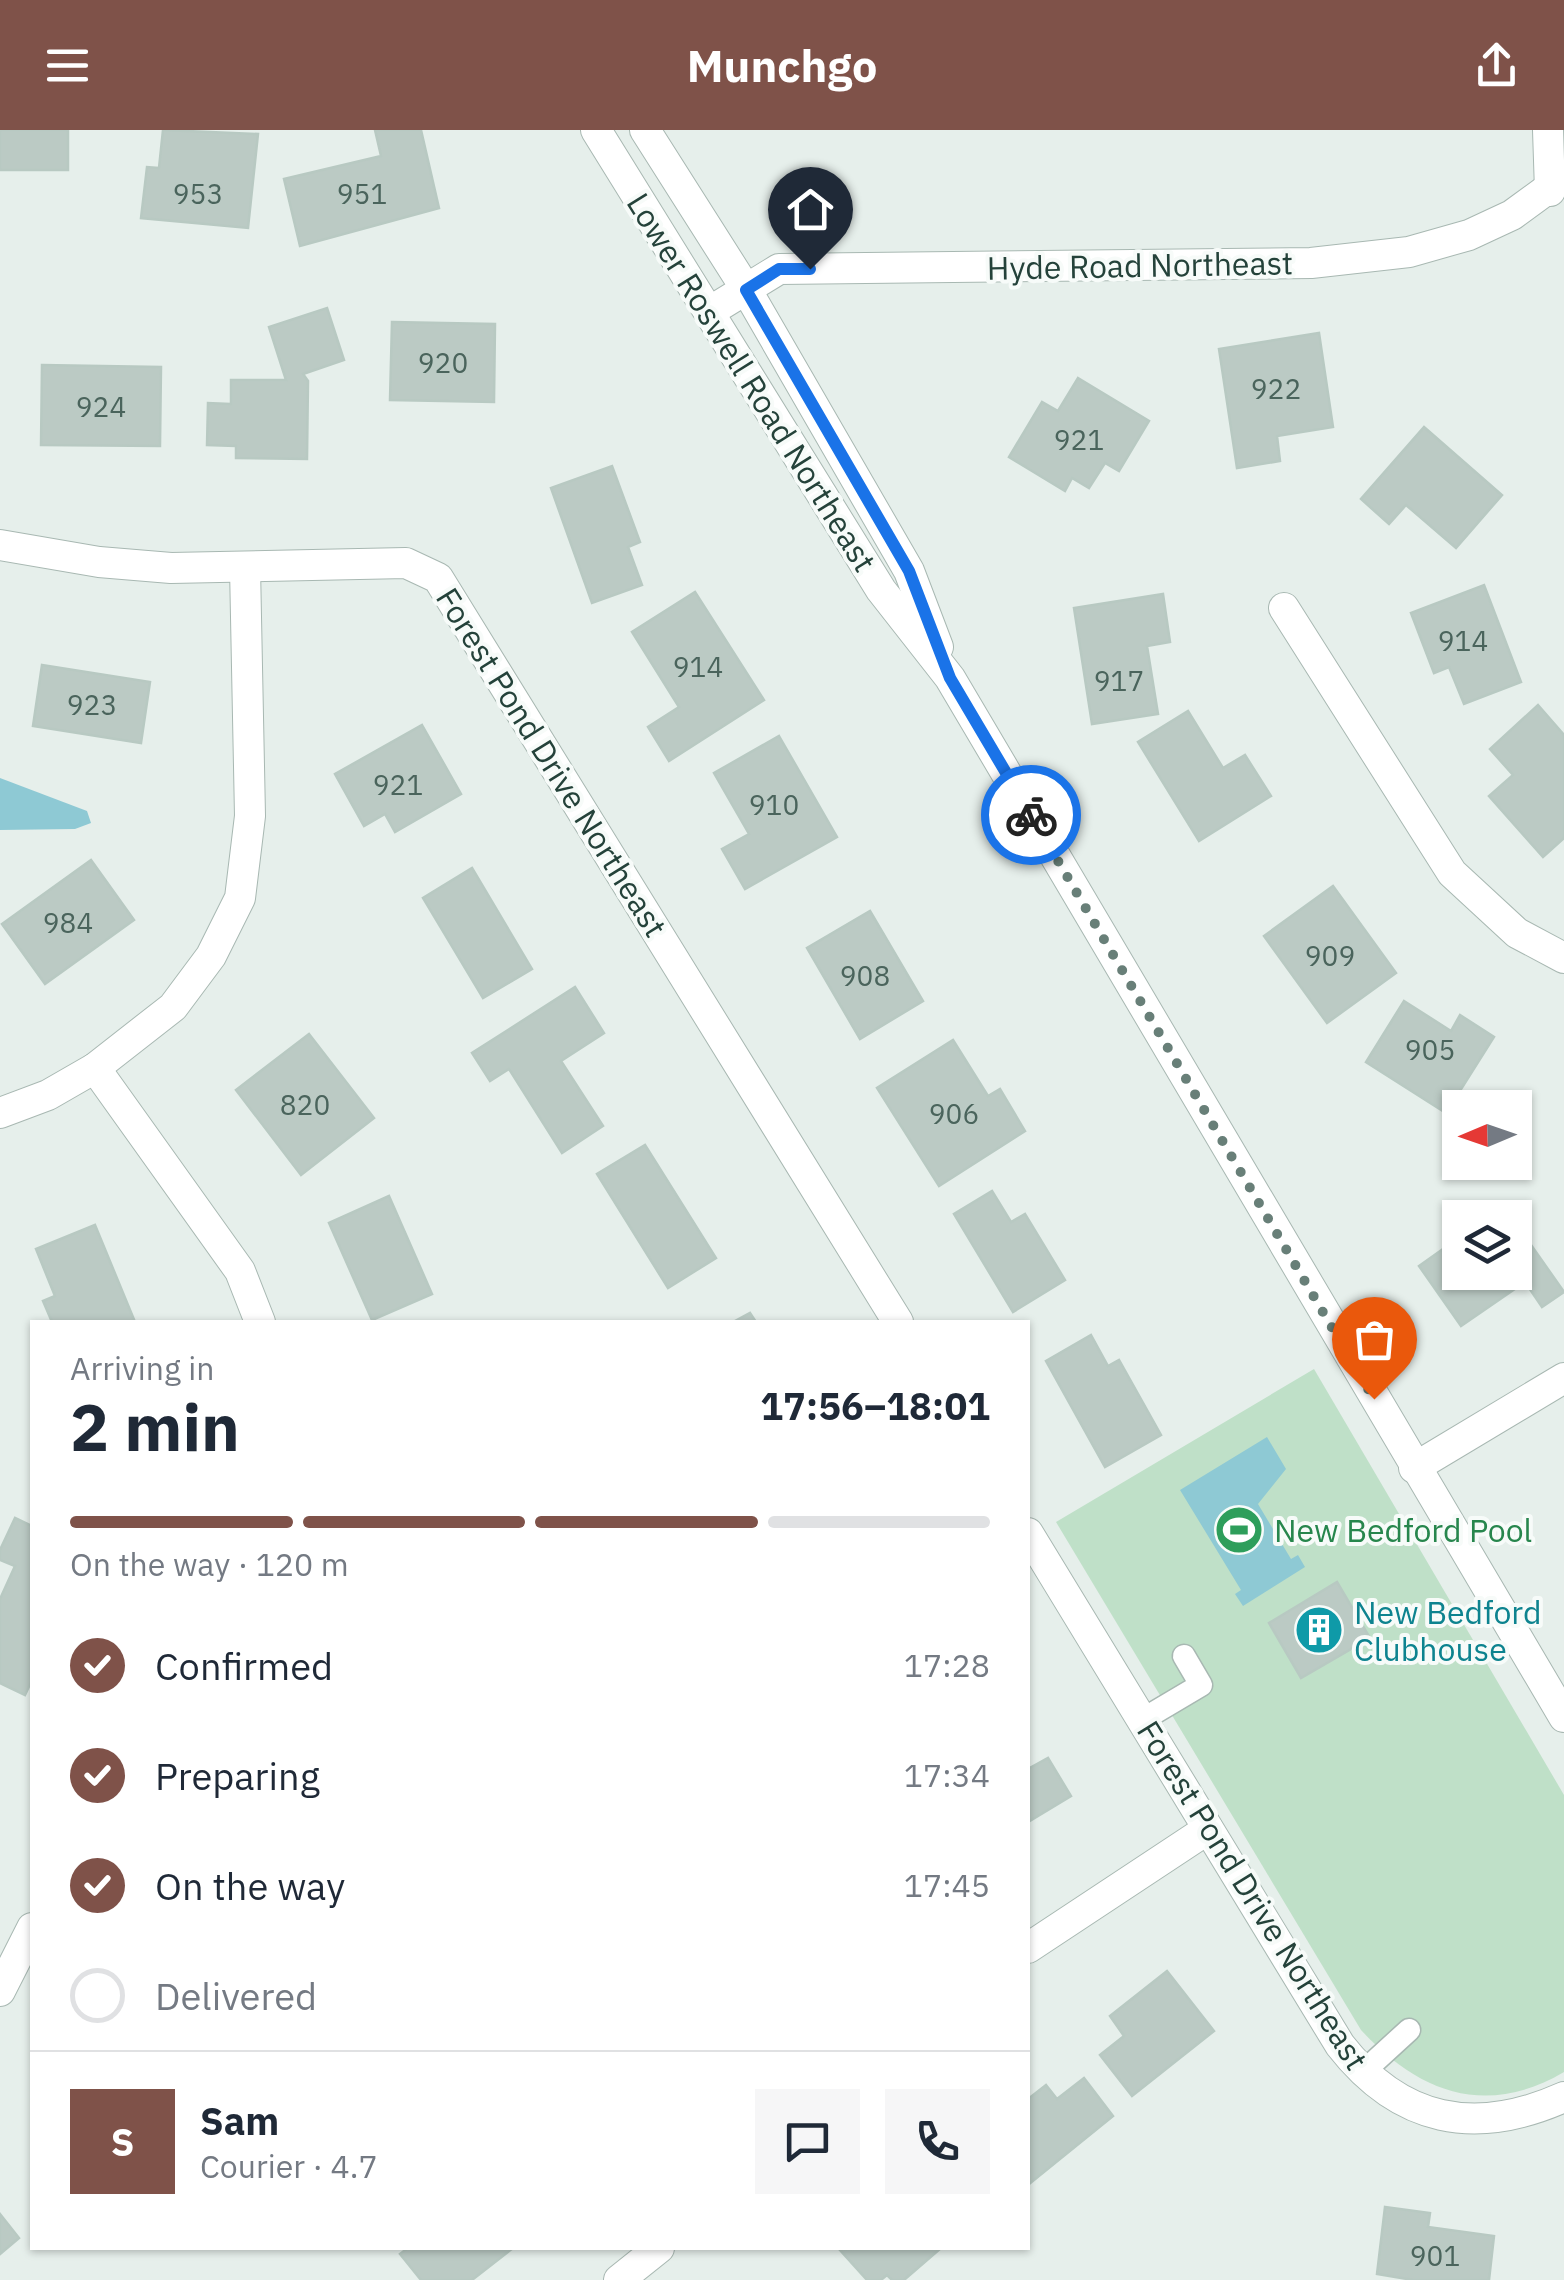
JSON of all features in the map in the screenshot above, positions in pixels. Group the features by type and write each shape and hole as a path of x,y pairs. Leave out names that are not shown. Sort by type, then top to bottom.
{"street":[{"name":"Lower Roswell Road Northeast","path":"596,130 880,590 950,678 1564,1717"},
{"name":"Lower Roswell Road Northeast","path":"645,130 746,290 909,571 950,678"},
{"path":"1548,130 1557,184"},
{"name":"Hyde Road Northeast","path":"709,312 779,269 1310,263 1409,252 1468,235 1557,184"},
{"name":"Forest Pond Drive Northeast","path":"0,545 117,564 244,567 406,562 438,578 897,1320"},
{"path":"0,1113 48,1095 94,1068 172,1007 210,956 240,898 250,816 244,567"},
{"path":"1284,608 1452,873 1517,933 1564,958"},
{"path":"94,1068 240,1271 259,1320"},
{"path":"1414,1468 1564,1378"},
{"name":"Forest Pond Drive Northeast","path":"1030,1537 1340,2045 1362,2072 1387,2094 1457,2118 1518,2114 1564,2096"},
{"path":"1030,1947 1208,1829"},
{"path":"0,1991 30,1932"},
{"path":"618,2280 656,2250"}],"lane":[{"path":"1142,1720 1201,1685 1184,1656"},
{"path":"1362,2072 1409,2030"}],"green space":[{"path":"1314,1369 1564,1795 1564,2072 1508,2094 1481,2096 1430,2083 1406,2070 1361,2030 1056,1522"}],"water":[{"path":"0,778 87,811 91,823 75,829 0,830"},
{"name":"New Bedford Pool","path":"1267,1437 1286,1469 1258,1504 1291,1559 1298,1555 1305,1567 1243,1606 1235,1594 1241,1590 1180,1490"}],"building":[{"path":"0,130 68,130 68,170 0,170"},
{"path":"163,130 258,134 248,228 141,218 147,167 159,168"},
{"path":"375,130 421,130 439,208 300,246 284,179 381,156"},
{"path":"327,308 344,360 303,374 308,381 307,459 236,458 236,446 207,445 208,403 231,404 231,380 286,380 269,327"},
{"path":"392,322 495,324 494,402 390,400"},
{"path":"1319,333 1333,427 1277,436 1280,461 1237,468 1219,349"},
{"path":"42,365 161,367 160,446 41,445"},
{"path":"1078,378 1149,421 1119,471 1105,463 1089,488 1072,478 1065,491 1009,457 1042,402 1058,411"},
{"path":"1424,427 1502,495 1456,548 1406,505 1389,524 1361,499"},
{"path":"612,466 640,542 628,547 642,585 592,603 551,488"},
{"path":"1484,585 1521,682 1464,704 1449,667 1434,673 1411,613"},
{"path":"695,592 764,700 669,761 648,727 679,707 632,632"},
{"path":"1163,594 1170,642 1147,646 1158,714 1092,724 1074,608"},
{"path":"42,665 150,682 141,743 33,726"},
{"path":"1538,705 1564,735 1564,838 1543,857 1489,796 1513,775 1490,749"},
{"path":"1188,711 1223,768 1245,755 1271,796 1199,841 1138,742"},
{"path":"422,725 461,794 395,832 385,814 364,826 335,774"},
{"path":"779,736 837,837 745,889 722,849 749,834 714,773"},
{"path":"91,860 134,920 45,984 2,924"},
{"path":"472,868 532,969 483,998 423,898"},
{"path":"1333,886 1396,973 1327,1023 1264,936"},
{"path":"870,911 923,1001 860,1039 807,948"},
{"path":"575,987 604,1033 561,1061 603,1126 562,1153 509,1069 490,1081 472,1053"},
{"path":"1404,1001 1451,1031 1460,1015 1494,1037 1461,1090 1442,1090 1442,1110 1366,1062"},
{"path":"309,1034 374,1118 301,1175 236,1090"},
{"path":"953,1040 988,1096 1000,1089 1025,1131 939,1186 877,1088"},
{"path":"645,1145 716,1258 668,1288 597,1174"},
{"path":"992,1191 1011,1222 1025,1214 1065,1280 1013,1312 954,1214"},
{"path":"389,1196 432,1294 372,1320 329,1223"},
{"path":"95,1225 134,1320 51,1320 43,1301 55,1296 36,1249"},
{"path":"1532,1246 1564,1292 1542,1307 1530,1290"},
{"path":"1442,1250 1442,1290 1513,1290 1461,1326 1419,1266"},
{"path":"750,1313 755,1320 737,1320"},
{"path":"1091,1335 1108,1366 1119,1360 1161,1435 1105,1467 1046,1361"},
{"path":"15,1518 30,1525 30,1684 25,1695 0,1683 0,1599 15,1566 0,1560 0,1550"},
{"name":"New Bedford Clubhouse","path":"1337,1582 1370,1638 1301,1678 1269,1623"},
{"path":"1048,1758 1071,1796 1030,1821 1030,1768"},
{"path":"1167,1971 1214,2031 1132,2096 1100,2055 1124,2036 1110,2016"},
{"path":"1084,2078 1113,2116 1030,2183 1030,2097 1046,2085 1057,2099"},
{"path":"1385,2207 1430,2213 1428,2227 1494,2236 1489,2280 1413,2280 1377,2274"},
{"path":"0,2214 19,2238 0,2254"},
{"path":"405,2250 510,2250 472,2280 421,2280 400,2254"},
{"path":"840,2250 939,2250 904,2280 892,2280 887,2275 881,2280 867,2280"}],"way so far":[{"path":"1031,815 1374,1399"}],"place":[{"name":"New Bedford Pool","path":"1239,1530"},
{"name":"New Bedford Clubhouse","path":"1319,1630"}],"route":[{"path":"810,269 779,269 746,290 909,571 950,678 1031,815"}]}
